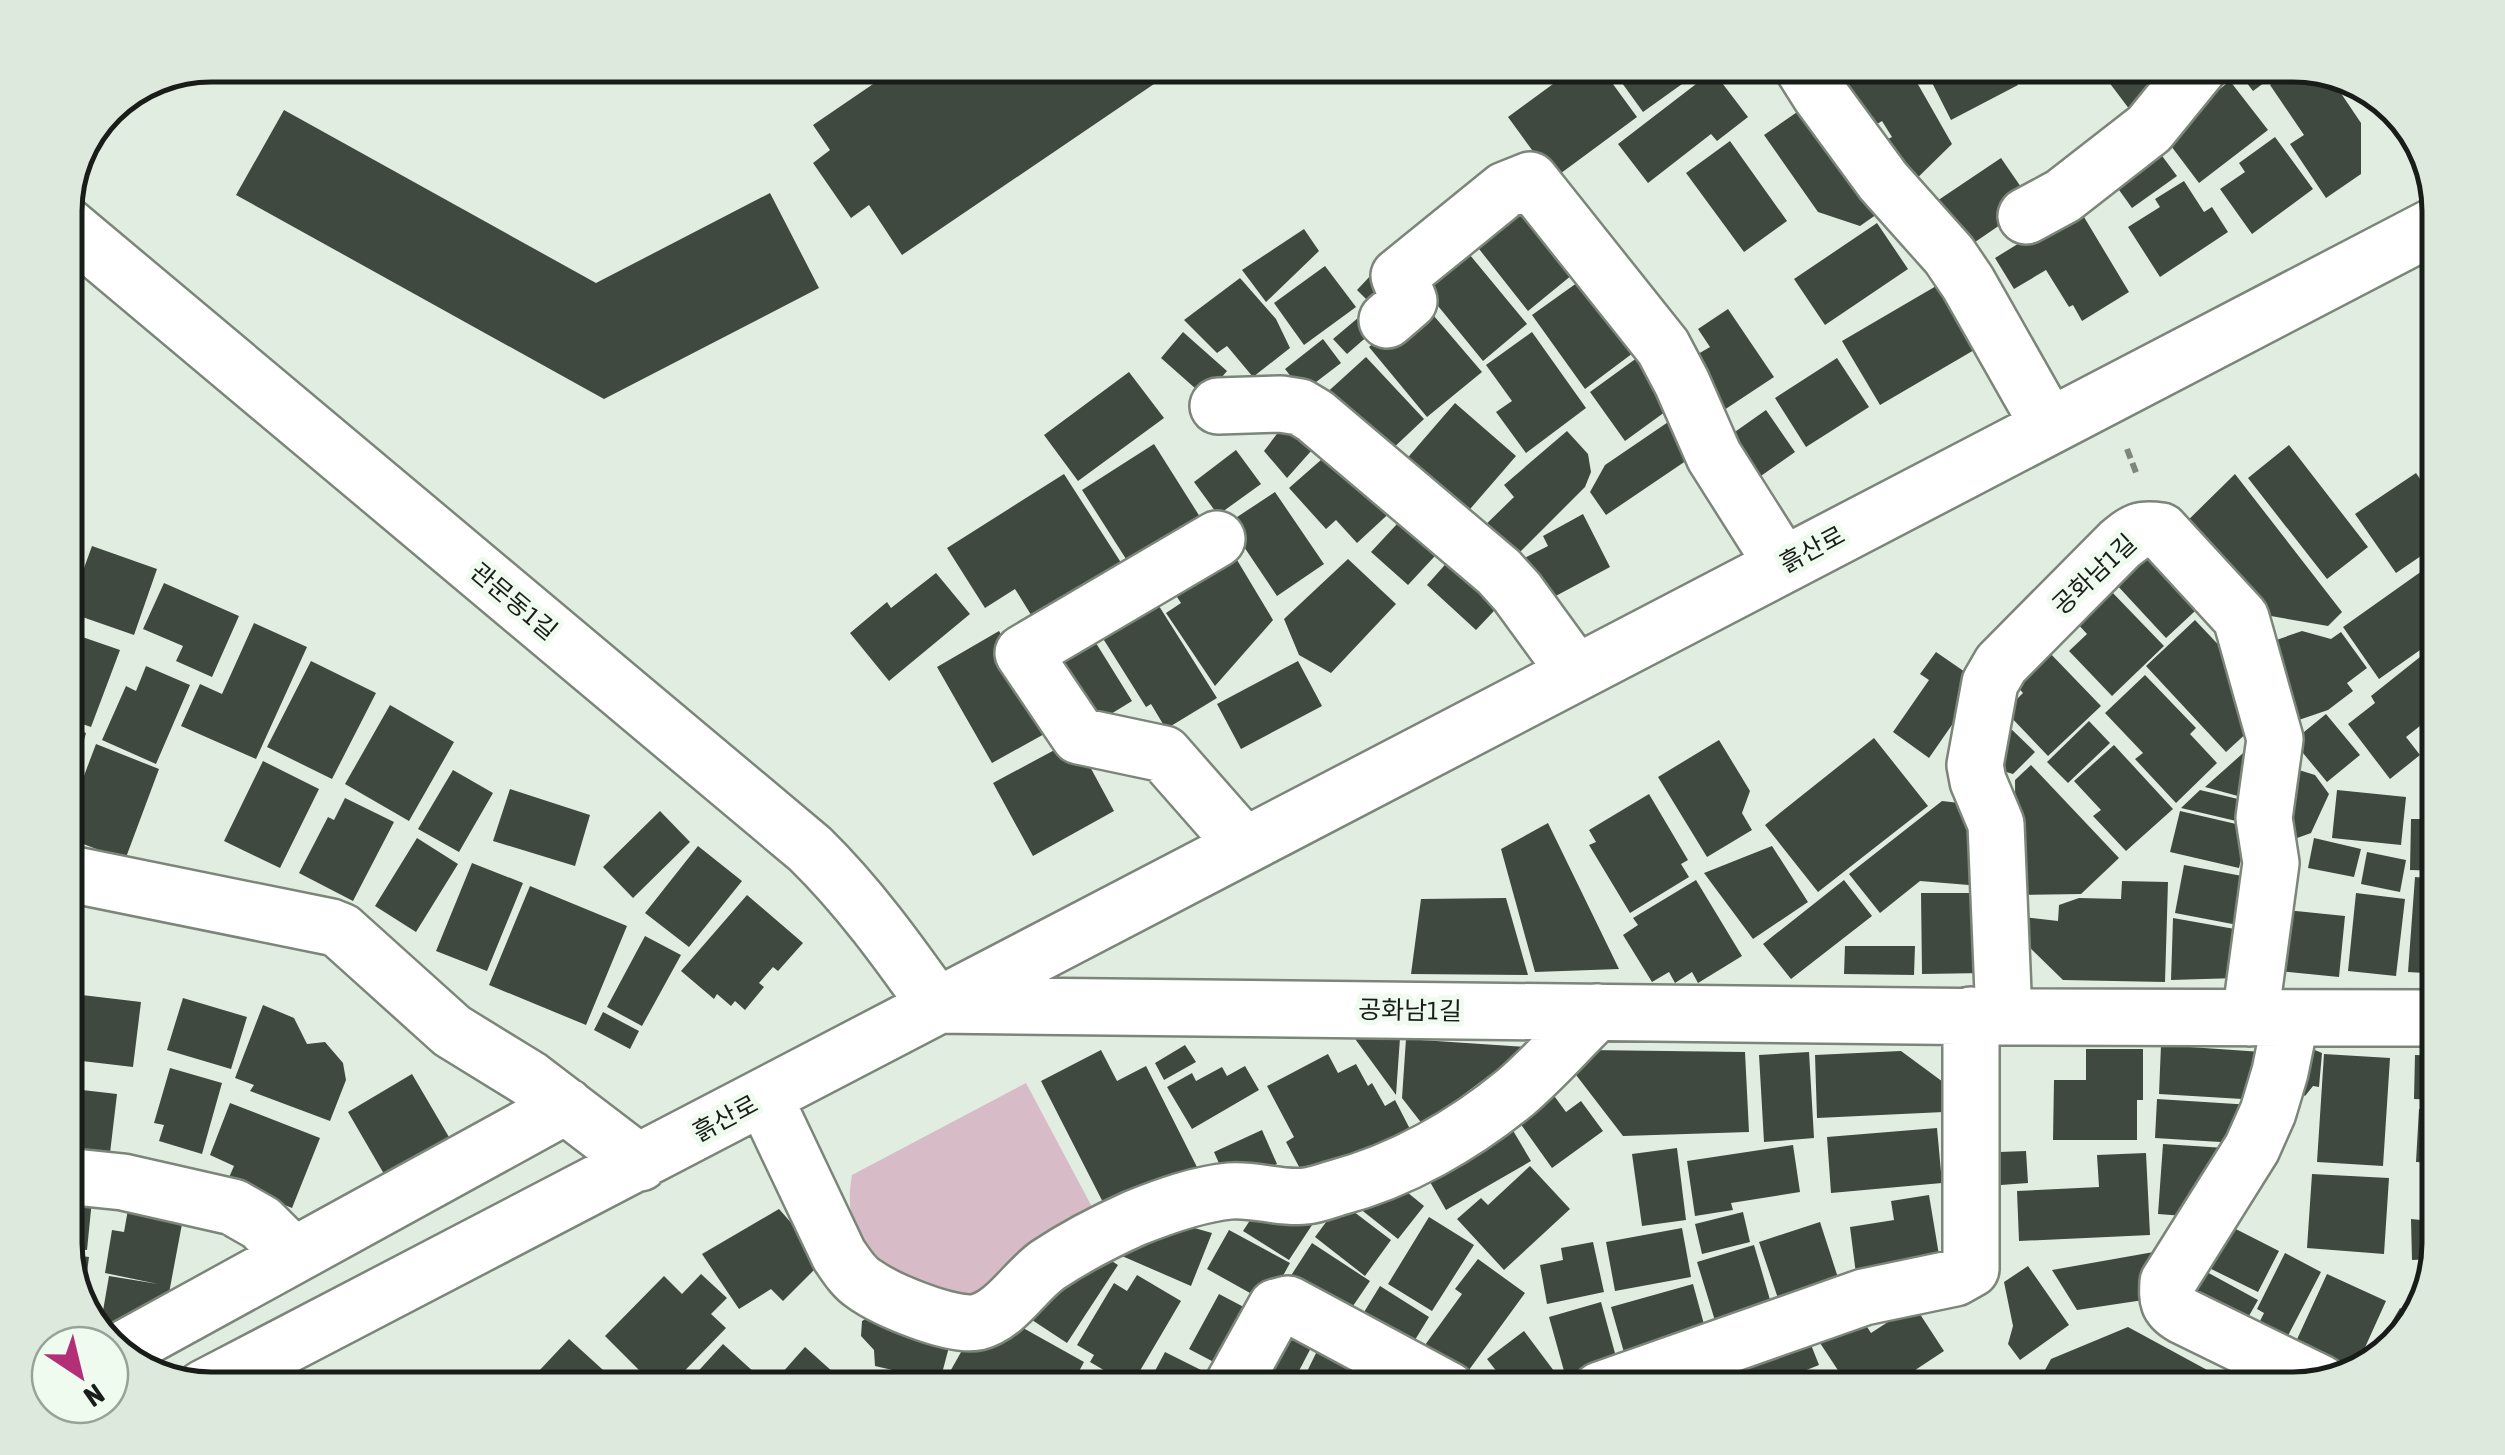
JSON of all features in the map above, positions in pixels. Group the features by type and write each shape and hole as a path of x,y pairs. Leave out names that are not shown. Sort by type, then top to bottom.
{"street":[{"path":"1812,82 1884,180 1968,283 2049,426"},
{"path":"2026,216 2063,196 2149,129 2187,82"},
{"path":"1387,320 1409,300 1398,276 1505,190 1530,180 1663,347 1714,456 1782,565"},
{"name":"흙산로","path":"235,1372 2422,232"},
{"name":"관문동1길","path":"83,239 810,849 853,893 936,1005"},
{"path":"1218,406 1281,404 1300,407 1315,416 1499,572 1576,673"},
{"name":"공화남1길","path":"1987,1016 1996,824 1978,781 1976,765 1990,683 2002,664 2120,544 2135,532 2147,529 2160,530 2241,618 2272,728 2274,750 2264,818 2272,856 2270,1018"},
{"path":"1217,539 1023,653 1079,736 1164,754 1244,845"},
{"path":"83,876 331,926 349,936 452,1031 530,1079 640,1163"},
{"name":"공화남1길","path":"936,1005 2422,1018"},
{"path":"764,1097 850,1270 864,1284 910,1308 965,1323 980,1322 996,1313 1045,1267 1134,1219 1188,1199 1232,1191 1306,1196 1364,1180 1415,1158 1472,1125 1517,1090 1597,1012"},
{"path":"1651,1372 1864,1297 1955,1278 1971,1269 1987,1016"},
{"path":"2270,1018 2280,1072 2268,1112 2252,1148 2168,1282 2168,1303 2183,1316 2297,1372"},
{"path":"131,1345 566,1106"},
{"path":"83,1178 123,1182 233,1208 261,1223 293,1256"},
{"path":"1240,1372 1276,1307 1288,1304 1415,1372"}],"shaded area":[{"path":"1026,1083 1099,1220 968,1309 864,1258 852,1217 852,1175"}],"building":[{"path":"876,82 1157,82 902,255 869,205 851,218 813,163 830,150 813,125"},
{"path":"1556,82 1611,82 1637,117 1553,179 1508,117"},
{"path":"1621,82 1685,82 1643,112"},
{"path":"1699,82 1721,82 1748,117 1717,141 1711,134 1648,183 1618,144"},
{"path":"1822,82 1845,82 1828,92"},
{"path":"1854,82 1917,82 1952,144 1905,190 1878,144 1892,137 1882,121 1866,131 1840,88"},
{"path":"1932,82 2016,82 2018,85 1951,120"},
{"path":"2109,82 2146,82 2157,96 2133,114"},
{"path":"2229,82 2268,130 2199,183 2162,134"},
{"path":"2246,82 2265,82 2253,91"},
{"path":"2294,82 2339,91 2361,123 2361,174 2326,198 2290,144 2304,135 2270,85"},
{"path":"1816,99 1890,205 1860,226 1818,212 1764,135"},
{"path":"284,110 596,283 770,193 819,288 604,399 236,195"},
{"path":"2275,137 2313,189 2252,234 2220,189 2245,172 2239,163"},
{"path":"1730,141 1787,221 1744,252 1686,173"},
{"path":"2154,145 2177,176 2132,208 2109,176"},
{"path":"2001,158 2032,203 1962,251 1931,205"},
{"path":"2184,181 2204,212 2212,207 2228,232 2160,277 2128,227 2160,207 2155,199"},
{"path":"1522,190 1572,275 1528,311 1468,235"},
{"path":"2078,207 2129,292 2082,321 2046,270 2014,289 1995,258"},
{"path":"1877,223 1908,269 1825,325 1794,279"},
{"path":"1304,229 1319,251 1266,302 1242,270"},
{"path":"1460,243 1527,324 1483,361 1416,279"},
{"path":"1325,266 1356,307 1304,345 1274,303"},
{"path":"1372,274 1396,296 1380,313 1357,290"},
{"path":"1588,275 1641,347 1585,389 1532,315"},
{"path":"1240,278 1276,319 1290,348 1253,377 1227,346 1217,353 1184,320"},
{"path":"1943,282 1981,346 1880,405 1842,341"},
{"path":"1422,302 1482,372 1427,417 1369,347"},
{"path":"1728,309 1774,377 1715,416 1688,375 1705,364 1698,354 1710,347 1698,329"},
{"path":"1365,312 1378,327 1347,354 1333,339"},
{"path":"1183,332 1227,371 1205,397 1161,358"},
{"path":"1532,332 1586,408 1526,453 1496,412 1512,401 1486,365"},
{"path":"1323,339 1341,363 1303,392 1285,369"},
{"path":"1645,352 1680,401 1625,441 1590,392"},
{"path":"1366,357 1424,419 1388,453 1322,397"},
{"path":"1837,358 1869,407 1806,447 1775,398"},
{"path":"1129,372 1164,418 1078,481 1044,435"},
{"path":"1455,403 1516,456 1458,523 1397,470"},
{"path":"1766,410 1795,452 1751,483 1722,441"},
{"path":"1677,416 1702,450 1606,515 1590,492 1605,465"},
{"path":"1286,422 1320,441 1287,478 1264,451"},
{"path":"1567,431 1588,454 1591,472 1585,487 1503,569 1471,539 1514,497 1504,485"},
{"path":"1154,444 1207,528 1135,573 1082,490"},
{"path":"1338,445 1396,507 1357,543 1336,520 1326,529 1289,488"},
{"path":"2289,445 2368,547 2327,579 2248,478"},
{"path":"1236,450 1261,484 1218,515 1194,482"},
{"path":"2416,473 2422,482 2422,555 2396,573 2355,514"},
{"path":"1064,474 1129,575 1041,631 1015,589 985,608 947,548"},
{"path":"2235,474 2342,612 2328,626 2248,612 2173,535"},
{"path":"1275,492 1324,564 1277,596 1228,523"},
{"path":"1410,510 1447,543 1408,585 1371,552"},
{"path":"1583,514 1610,567 1537,606 1515,563 1548,546 1543,536"},
{"path":"2157,544 2208,599 2166,638 2115,583"},
{"path":"1228,545 1273,620 1215,686 1166,613 1181,603 1175,594"},
{"path":"92,546 157,569 134,635 83,617 83,571"},
{"path":"1459,549 1509,595 1476,630 1427,585"},
{"path":"1348,559 1396,604 1331,673 1299,655 1284,619"},
{"path":"2422,571 2422,649 2379,679 2343,627"},
{"path":"936,573 970,614 889,681 850,633 887,602 891,608"},
{"path":"164,583 239,616 212,677 176,661 183,646 143,629"},
{"path":"1147,587 1217,698 1166,729 1151,704 1146,707 1092,621"},
{"path":"2109,589 2164,646 2112,696 2069,651 2087,634 2076,622"},
{"path":"2195,620 2246,674 2263,718 2226,752 2146,666"},
{"path":"254,623 307,647 256,759 181,726 200,684 222,694"},
{"path":"1086,627 1132,701 1080,733 1035,657"},
{"path":"999,631 1055,728 992,763 937,667"},
{"path":"2302,631 2331,639 2341,632 2367,668 2347,683 2353,691 2328,710 2290,723 2262,645"},
{"path":"83,637 120,650 91,727 83,724"},
{"path":"2046,649 2101,706 2048,756 2005,711 2023,693 2012,681"},
{"path":"1936,652 1981,683 1929,758 1893,732 1929,680 1920,674"},
{"path":"2420,657 2422,660 2422,724 2406,737 2420,755 2390,779 2348,724 2375,703 2371,696"},
{"path":"311,661 376,693 332,779 267,747"},
{"path":"1298,661 1322,706 1241,749 1217,704"},
{"path":"146,666 190,685 156,764 102,740 126,686 136,691"},
{"path":"2145,675 2196,728 2190,734 2217,763 2176,803 2135,759 2143,753 2105,713"},
{"path":"390,705 454,742 409,821 345,784"},
{"path":"2326,714 2360,755 2327,782 2293,741"},
{"path":"2089,721 2110,743 2068,783 2047,762"},
{"path":"2007,725 2035,752 2013,774 1989,767"},
{"path":"1874,738 1928,806 1818,892 1765,825"},
{"path":"2260,738 2256,801 2205,787"},
{"path":"1075,739 1114,811 1033,856 993,783"},
{"path":"1719,740 1750,791 1742,813 1752,830 1707,857 1658,777"},
{"path":"96,744 159,769 125,860 83,844 83,778"},
{"path":"2114,745 2173,809 2126,851 2093,816 2101,810 2074,781"},
{"path":"263,761 319,789 280,868 224,841"},
{"path":"2280,764 2315,775 2329,794 2311,833 2283,843"},
{"path":"2031,765 2119,858 2081,894 2016,895 2015,780"},
{"path":"453,770 493,793 459,852 418,829"},
{"path":"510,789 590,815 575,866 493,841"},
{"path":"2200,790 2255,803 2249,824 2181,808"},
{"path":"2337,790 2406,797 2401,845 2332,838"},
{"path":"1649,794 1688,860 1681,864 1689,877 1630,913 1589,845 1596,842 1589,830"},
{"path":"345,798 394,822 353,901 299,873 328,817 334,820"},
{"path":"1942,801 1968,804 1981,886 1920,881 1880,913 1849,874"},
{"path":"2422,805 2422,870 2410,870 2411,819 2420,819"},
{"path":"660,811 690,842 633,898 603,867"},
{"path":"2180,811 2249,827 2239,868 2170,852"},
{"path":"1548,823 1619,969 1535,972 1501,849"},
{"path":"417,838 458,864 416,932 375,906"},
{"path":"2314,838 2361,849 2354,877 2308,868"},
{"path":"698,846 742,881 689,947 645,913"},
{"path":"1772,846 1808,902 1753,939 1704,873"},
{"path":"2367,852 2406,860 2400,892 2361,884"},
{"path":"472,863 523,883 487,971 436,951"},
{"path":"2184,865 2258,879 2248,927 2175,913"},
{"path":"2415,877 2422,878 2422,973 2408,972"},
{"path":"1696,880 1742,956 1698,983 1692,972 1675,983 1669,972 1652,982 1623,935 1638,925 1633,918"},
{"path":"1844,880 1872,916 1791,979 1763,944"},
{"path":"2122,881 2168,882 2165,982 2063,980 2022,940 2024,917 2058,921 2059,905 2079,898 2121,899"},
{"path":"530,886 627,926 586,1025 489,985"},
{"path":"1921,893 1984,893 1985,973 1922,974"},
{"path":"2356,893 2405,899 2396,976 2348,971"},
{"path":"747,895 803,943 778,971 773,967 759,983 764,987 745,1010 735,1001 731,1006 717,994 714,999 681,971"},
{"path":"1506,898 1528,975 1411,974 1421,899"},
{"path":"2276,909 2345,916 2339,977 2269,970"},
{"path":"2173,918 2246,931 2238,978 2171,980"},
{"path":"645,936 681,955 642,1026 607,1007"},
{"path":"1845,946 1915,946 1914,975 1844,974"},
{"path":"83,995 141,1002 133,1067 83,1061"},
{"path":"183,998 247,1017 231,1069 167,1050"},
{"path":"263,1005 294,1018 307,1044 325,1042 343,1063 346,1080 330,1121 250,1091 254,1085 235,1078"},
{"path":"603,1012 639,1031 630,1049 594,1030"},
{"path":"1353,1036 1400,1038 1396,1095"},
{"path":"1406,1039 1527,1047 1423,1125 1402,1098"},
{"path":"1185,1045 1196,1062 1164,1080 1155,1063"},
{"path":"2161,1045 2262,1052 2259,1100 2159,1094"},
{"path":"2310,1048 2322,1053 2319,1087 2313,1086 2305,1096 2285,1079"},
{"path":"2086,1049 2143,1049 2143,1100 2137,1100 2137,1140 2053,1140 2054,1080 2086,1080"},
{"path":"1101,1050 1117,1081 1146,1066 1200,1173 1111,1218 1041,1081"},
{"path":"1588,1050 1745,1052 1749,1132 1623,1136 1573,1071"},
{"path":"1901,1051 1943,1082 1944,1112 1817,1118 1815,1055"},
{"path":"1809,1052 1814,1138 1764,1142 1759,1055"},
{"path":"1328,1054 1338,1073 1356,1064 1385,1106 1395,1100 1411,1131 1306,1180 1286,1142 1294,1137 1267,1086"},
{"path":"2324,1054 2390,1058 2383,1166 2317,1162"},
{"path":"2415,1055 2422,1055 2422,1099 2414,1099"},
{"path":"1245,1066 1259,1090 1192,1129 1167,1087 1192,1073 1196,1081 1222,1067 1227,1076"},
{"path":"170,1068 222,1083 202,1154 159,1141 164,1125 154,1123"},
{"path":"412,1074 456,1149 391,1186 348,1112"},
{"path":"83,1090 117,1094 108,1170 83,1168"},
{"path":"1552,1093 1566,1112 1581,1101 1603,1131 1552,1168 1517,1119"},
{"path":"2157,1099 2252,1105 2237,1143 2155,1138"},
{"path":"230,1103 320,1138 292,1208 227,1182 234,1166 210,1155"},
{"path":"2419,1109 2422,1109 2422,1162 2416,1162"},
{"path":"1505,1117 1531,1161 1446,1210 1421,1166"},
{"path":"1937,1128 1942,1183 1831,1193 1827,1137"},
{"path":"1262,1130 1277,1164 1229,1186 1214,1152"},
{"path":"2163,1144 2225,1148 2197,1217 2158,1214"},
{"path":"1793,1145 1800,1192 1731,1203 1733,1210 1695,1216 1687,1161"},
{"path":"1677,1148 1686,1220 1642,1226 1632,1154"},
{"path":"2026,1151 2028,1183 2001,1185 1999,1152"},
{"path":"2146,1153 2150,1235 2019,1241 2017,1191 2099,1187 2097,1155"},
{"path":"1530,1166 1570,1209 1504,1270 1457,1219 1481,1198 1488,1205"},
{"path":"2312,1174 2389,1178 2384,1254 2307,1248"},
{"path":"1390,1178 1424,1206 1398,1239 1344,1196"},
{"path":"83,1189 93,1190 87,1250 83,1250"},
{"path":"1929,1195 1940,1261 1856,1274 1850,1227 1894,1220 1891,1201"},
{"path":"130,1198 185,1208 166,1309 123,1325 112,1325 104,1315 109,1276 158,1284 105,1273 112,1230 124,1232"},
{"path":"2422,1200 2421,1260 2412,1260 2411,1219 2421,1220"},
{"path":"1341,1202 1391,1240 1365,1276 1315,1237"},
{"path":"1258,1208 1316,1219 1289,1260 1243,1231"},
{"path":"779,1209 824,1260 783,1301 771,1289 739,1309 702,1254"},
{"path":"1743,1212 1750,1242 1702,1254 1695,1224"},
{"path":"1429,1217 1474,1245 1432,1311 1388,1284"},
{"path":"1159,1218 1212,1233 1191,1286 1122,1256 1116,1238"},
{"path":"2220,1221 2279,1251 2258,1292 2199,1263"},
{"path":"1820,1222 1843,1293 1783,1313 1759,1242"},
{"path":"1682,1228 1691,1277 1615,1291 1606,1242"},
{"path":"1229,1230 1290,1263 1268,1303 1207,1269"},
{"path":"1593,1242 1604,1292 1547,1304 1540,1265 1563,1260 1561,1248"},
{"path":"1312,1243 1370,1281 1340,1325 1283,1288"},
{"path":"1754,1245 1776,1320 1720,1337 1697,1262"},
{"path":"2165,1250 2157,1298 2077,1310 2052,1270"},
{"path":"1096,1251 1118,1265 1067,1343 1029,1318"},
{"path":"2285,1253 2321,1272 2278,1355 2250,1341 2264,1313 2257,1309"},
{"path":"1478,1259 1525,1293 1467,1372 1425,1345 1462,1294 1455,1289"},
{"path":"2194,1265 2258,1300 2237,1337 2173,1302"},
{"path":"2028,1266 2069,1325 2020,1360 2008,1344 2013,1326 2004,1282"},
{"path":"701,1274 727,1298 711,1314 726,1328 683,1372 641,1372 605,1336 664,1276 682,1294"},
{"path":"2327,1274 2386,1301 2358,1355 2310,1371 2287,1361"},
{"path":"1137,1275 1181,1301 1139,1372 1107,1372 1090,1362 1094,1355 1077,1345 1114,1283 1127,1291"},
{"path":"1693,1284 1705,1328 1627,1363 1611,1307"},
{"path":"1380,1286 1429,1317 1407,1353 1358,1322"},
{"path":"1219,1294 1259,1315 1229,1370 1189,1349"},
{"path":"1601,1302 1620,1372 1564,1372 1549,1317"},
{"path":"1914,1305 1944,1351 1912,1372 1839,1372 1820,1343 1860,1316 1871,1333"},
{"path":"2400,1308 2404,1310 2396,1322 2383,1337"},
{"path":"874,1314 954,1328 942,1372 901,1372 875,1366 874,1350 861,1336 862,1321"},
{"path":"1007,1319 1084,1362 1079,1372 950,1372 965,1345"},
{"path":"1277,1323 1314,1342 1298,1372 1251,1372"},
{"path":"1804,1327 1819,1365 1802,1372 1743,1372 1736,1352"},
{"path":"2128,1327 2211,1372 2044,1372 2051,1359"},
{"path":"1524,1331 1555,1372 1497,1372 1487,1359"},
{"path":"569,1339 605,1372 538,1372"},
{"path":"723,1344 754,1372 697,1372"},
{"path":"805,1347 833,1372 783,1372"},
{"path":"1319,1347 1371,1372 1307,1372"},
{"path":"1165,1352 1205,1372 1154,1372"}]}
